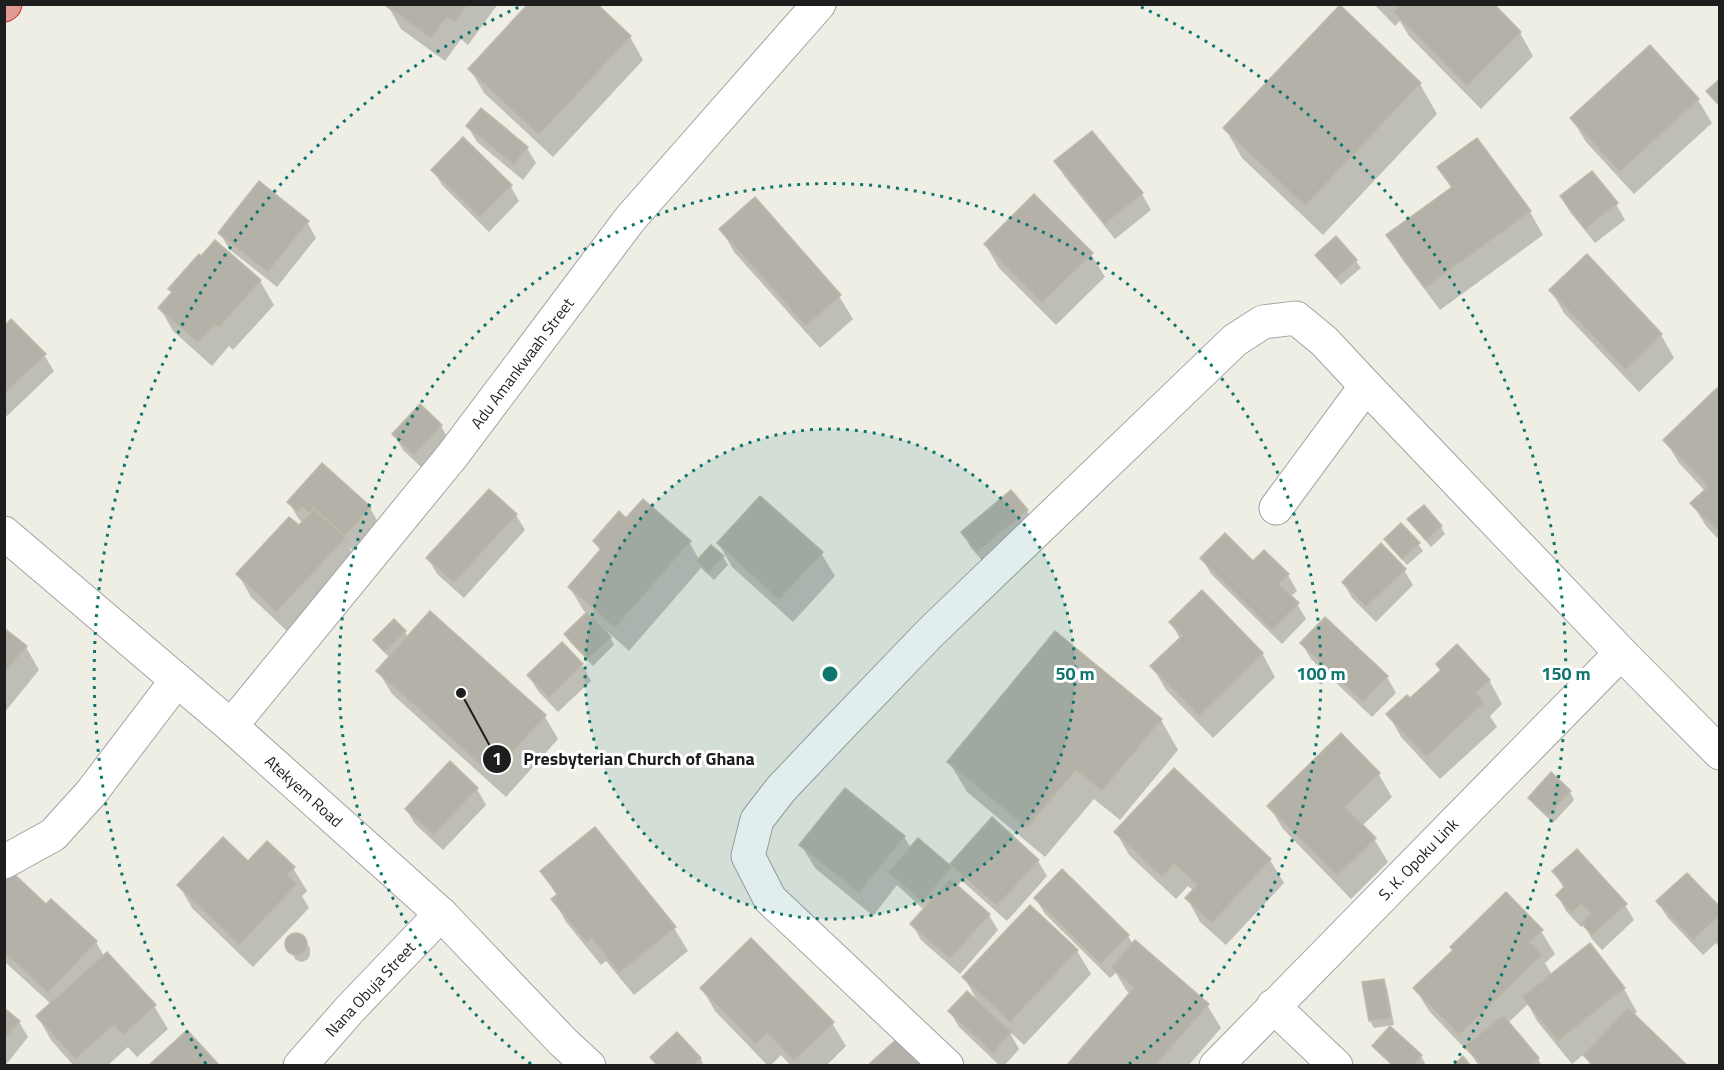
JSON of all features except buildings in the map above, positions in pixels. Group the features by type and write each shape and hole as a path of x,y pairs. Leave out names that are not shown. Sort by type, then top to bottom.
{"street":[{"name":"Adu Amankwaah Street","path":"231,726 452,456 630,219 819,4"},
{"path":"947,1065 770,899 748,856 757,820 782,789 930,633 1235,340 1263,322 1296,318 1324,341 1719,753"},
{"path":"1276,508 1366,386"},
{"name":"Atekyem Road","path":"4,533 231,726 441,914 563,1042 589,1065"},
{"name":"S. K. Opoku Link","path":"1215,1065 1621,653"},
{"path":"4,861 53,834 91,793 177,680"},
{"name":"Nana Obuja Street","path":"300,1065 441,914"},
{"path":"1273,1006 1336,1065"}],"place":[{"name":"Presbyterian Church of Ghana","path":"461,693"}]}
